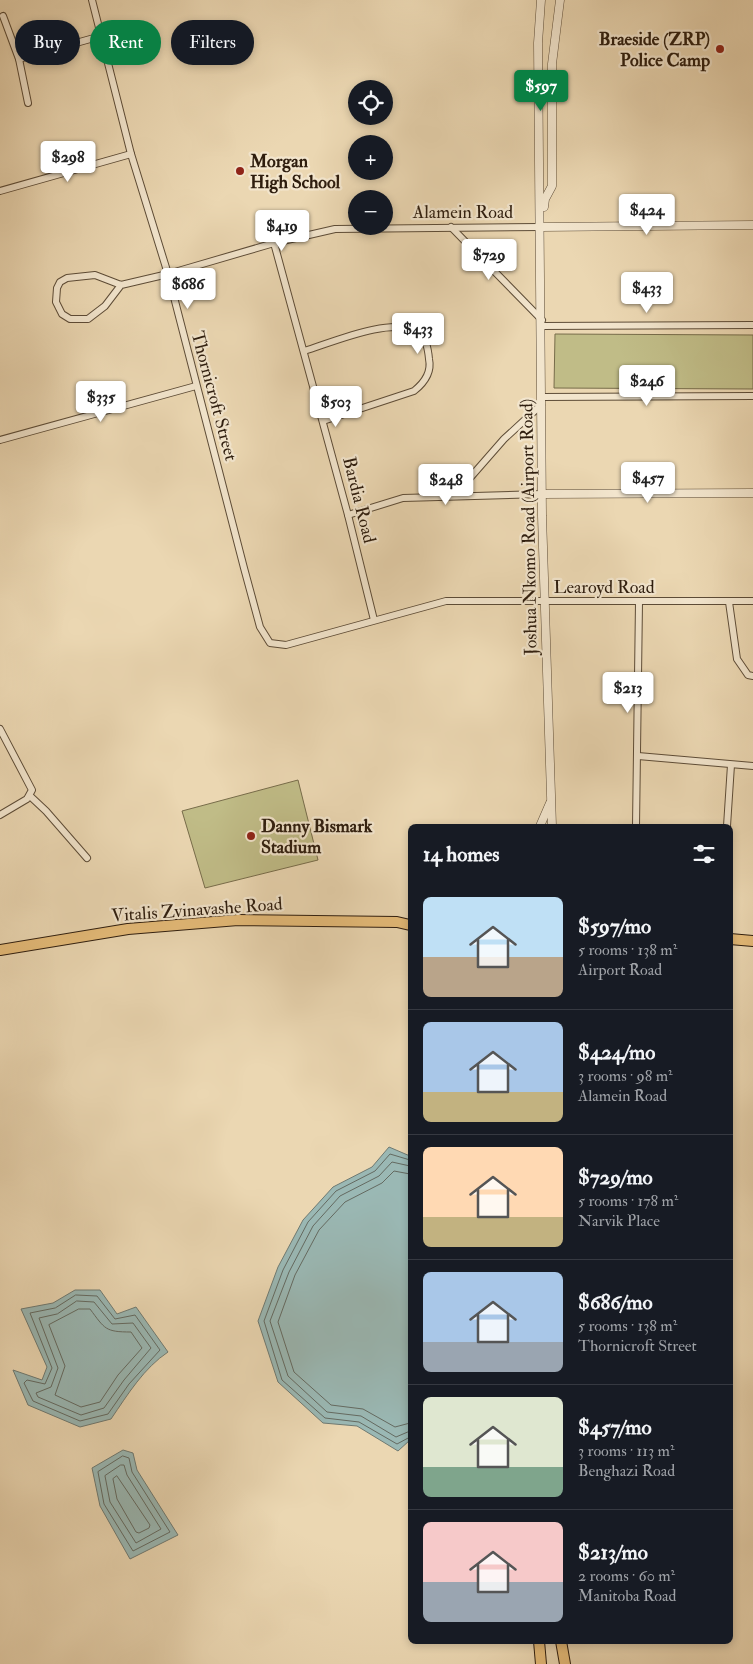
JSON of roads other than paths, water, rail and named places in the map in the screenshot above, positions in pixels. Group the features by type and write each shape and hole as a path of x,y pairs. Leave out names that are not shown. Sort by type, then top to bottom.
{"main road":[{"name":"Vitalis Zvinavashe Road","path":"397,922 408,919"},
{"name":"Vitalis Zvinavashe Road","path":"0,950 128,929 238,920 397,922 408,925"},
{"path":"733,940 753,941"},
{"path":"539,1644 541,1664"},
{"path":"562,1644 565,1664"}],"street":[{"name":"Thornicroft Street","path":"92,0 96,20"},
{"path":"541,0 538,43 541,227"},
{"path":"541,227 545,199 552,186 552,64 560,0"},
{"path":"3,16 15,48"},
{"path":"20,65 28,103"},
{"name":"Thornicroft Street","path":"108,65 131,154 168,274 260,627"},
{"path":"0,191 131,154"},
{"name":"Alamein Road","path":"121,284 168,274 274,243 347,227 753,225"},
{"path":"451,227 541,323 753,325"},
{"name":"Joshua Nkomo Road (Airport Road)","path":"541,227 542,494 552,824"},
{"name":"Bardia Road","path":"274,243 348,515 374,620"},
{"path":"96,275 121,284 106,306 88,319 70,319 62,314 56,302 57,288 67,278 96,275"},
{"path":"304,351 380,328 397,326 418,332 427,344 430,362 424,384 414,391 323,421"},
{"path":"0,440 196,386"},
{"path":"541,397 753,396"},
{"path":"455,495 474,470 504,439 541,406"},
{"path":"348,515 403,498 455,495 753,492"},
{"name":"Learoyd Road","path":"260,627 270,643 278,646 446,602 753,601"},
{"path":"636,824 639,602"},
{"path":"730,602 737,659 748,676 753,676"},
{"path":"0,728 31,786 28,798 0,815"},
{"path":"638,756 753,766"},
{"path":"727,824 731,765"},
{"path":"28,798 46,811 87,858"},
{"path":"541,824 551,800"}],"water":[{"path":"389,1147 408,1155 408,1442 398,1451 357,1426 323,1423 278,1382 258,1321 278,1267 303,1220 333,1187 372,1167"},
{"path":"75,1290 100,1290 117,1314 136,1307 168,1352 159,1358 144,1374 111,1419 80,1427 28,1405 13,1370 42,1380 47,1367 21,1309 53,1303"},
{"path":"123,1450 133,1453 137,1470 178,1535 130,1559 100,1506 92,1468"}],"place":[{"name":"Braeside (ZRP) Police Camp","path":"720,49"},
{"name":"Morgan High School","path":"240,171"},
{"name":"Danny Bismark Stadium","path":"251,836"}]}
